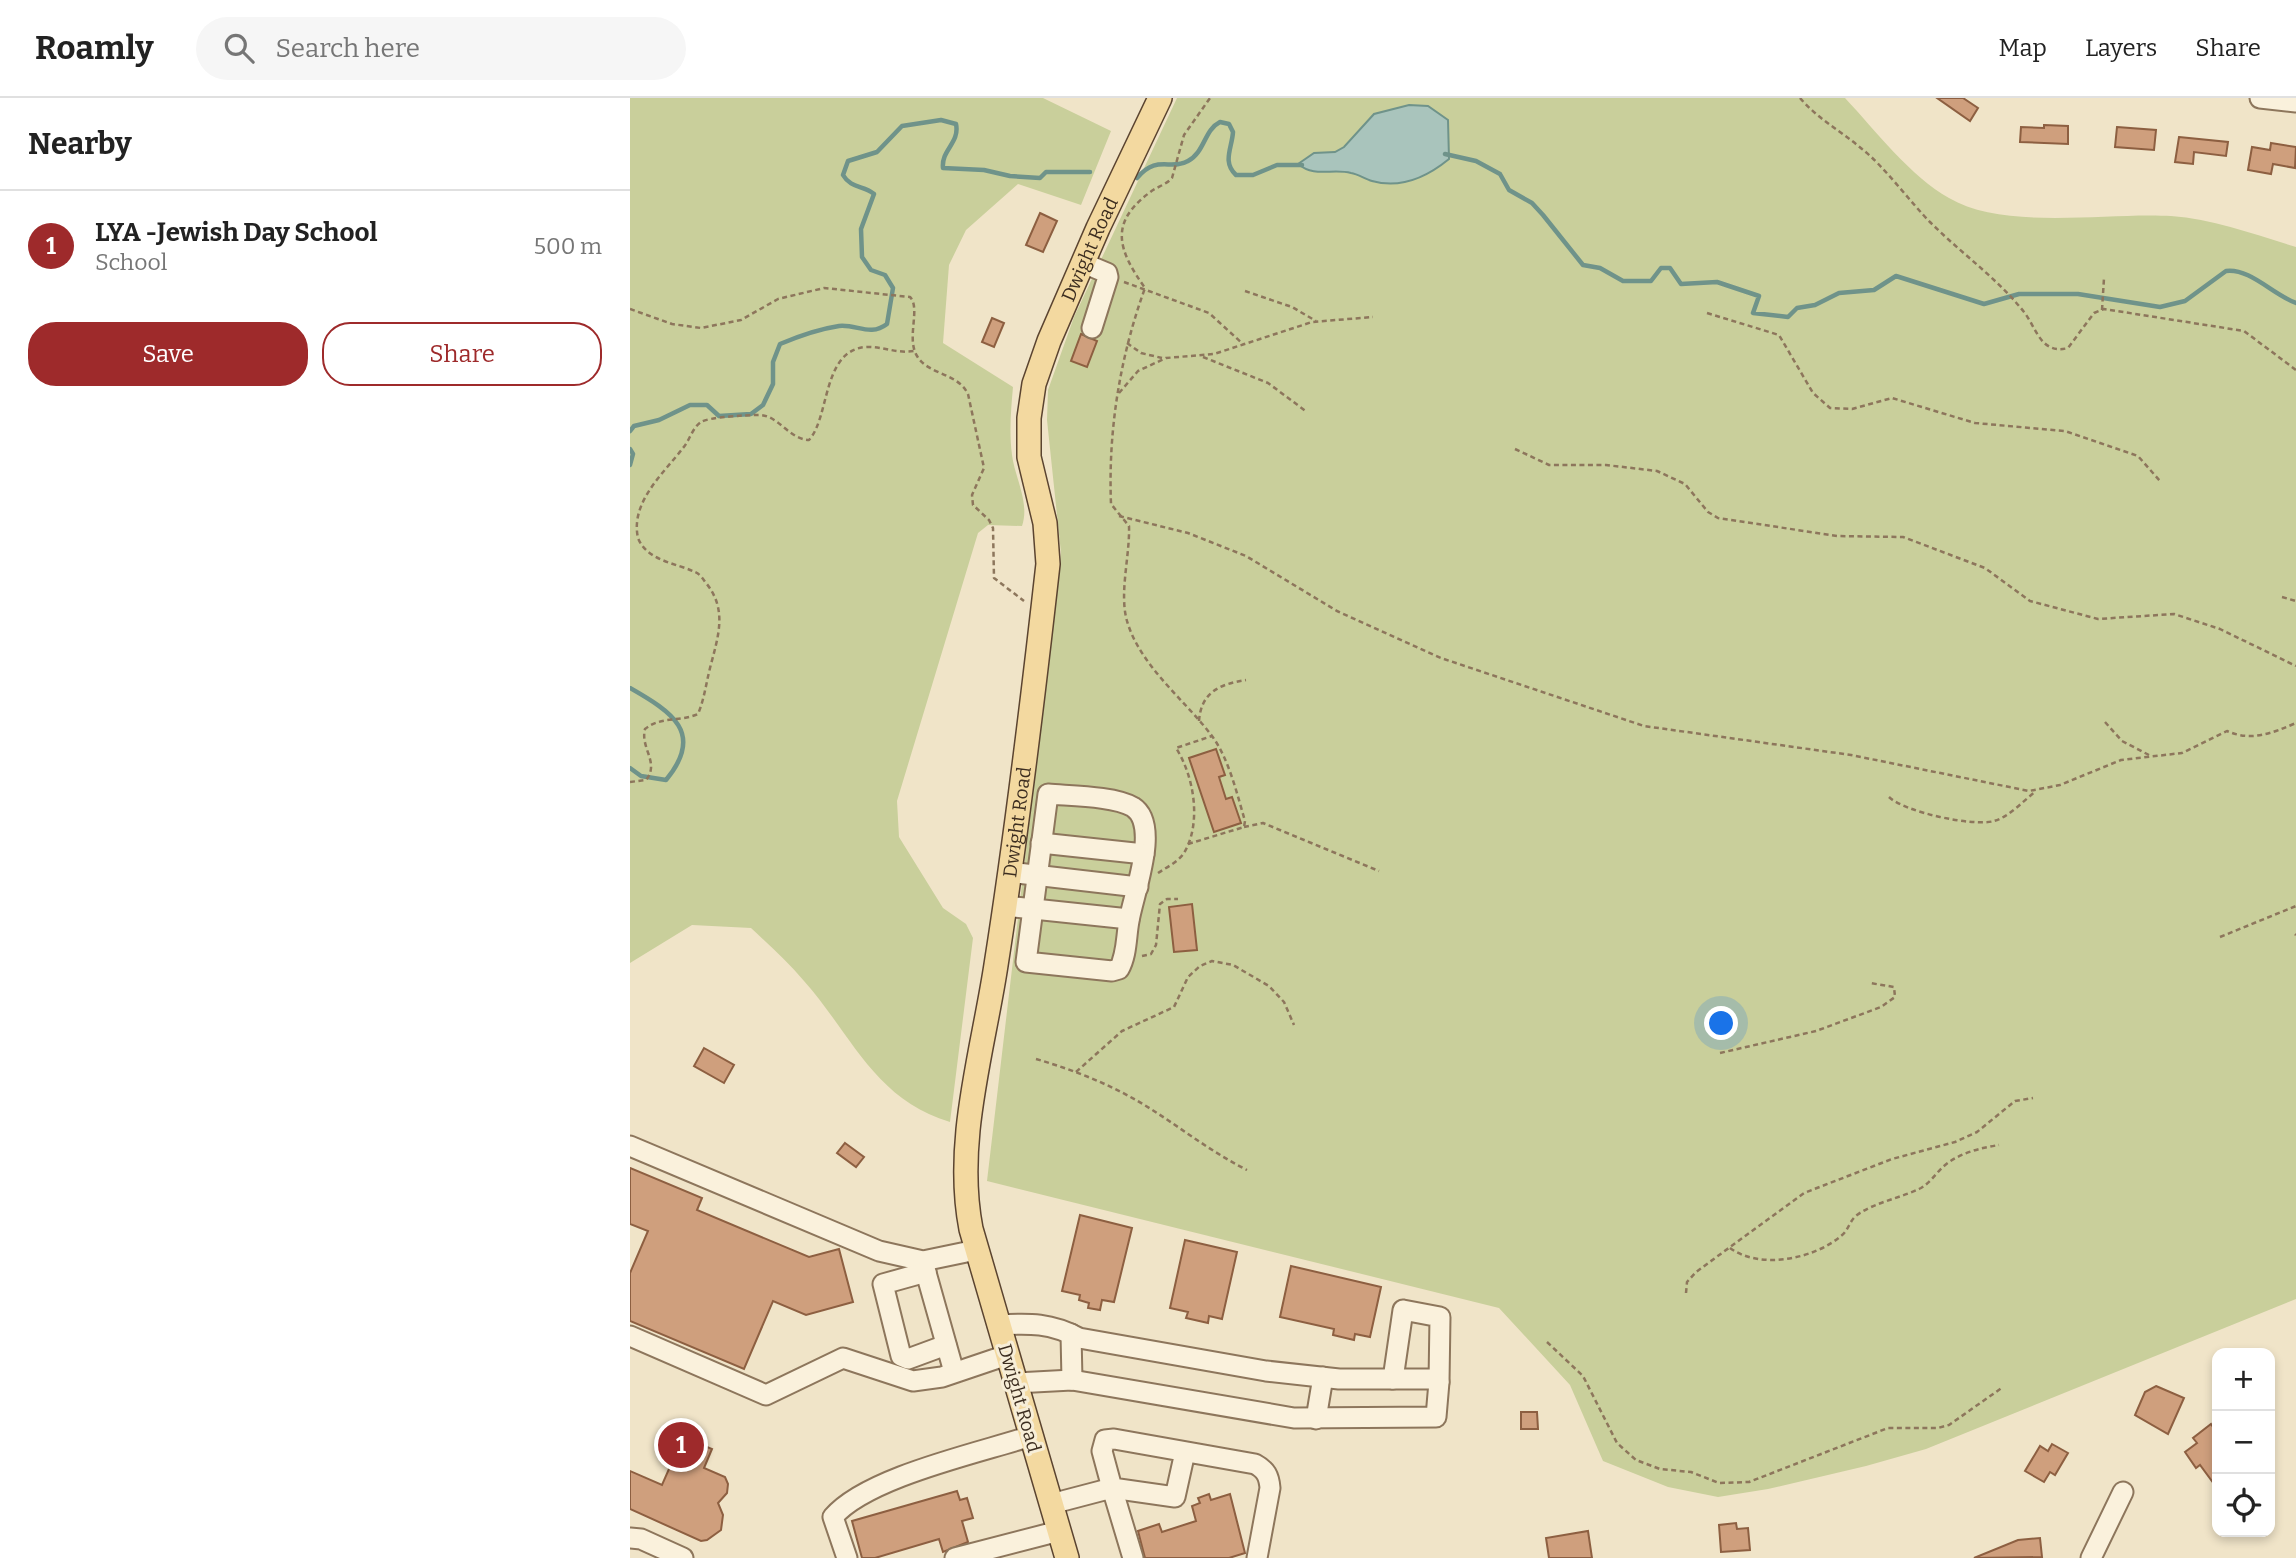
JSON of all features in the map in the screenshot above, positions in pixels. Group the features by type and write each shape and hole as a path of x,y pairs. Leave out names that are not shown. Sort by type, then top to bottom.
{"main road":[{"name":"Dwight Road","path":"1067,1558 976,1250 967,1205 965,1154 1009,872 1043,612 1048,549 1029,457 1029,418 1039,369 1083,262 1160,98"}],"street":[{"path":"2260,98 2296,102"},
{"path":"1083,262 1107,273 1107,283 1092,328"},
{"path":"1048,794 1119,802 1133,807 1142,816 1145,828 1143,854 1119,969 1112,971 1027,962 1043,834 1048,794"},
{"path":"1016,820 1043,834 1143,854"},
{"path":"1009,872 1138,887"},
{"path":"1004,906 1129,919"},
{"path":"630,1146 879,1251 924,1267"},
{"path":"946,1345 908,1359 901,1356 884,1284 976,1250"},
{"path":"924,1267 954,1373"},
{"path":"1015,1383 1072,1380 1163,1397 1316,1419 1436,1417 1440,1317 1403,1310 1392,1379"},
{"path":"998,1325 1037,1323 1058,1326 1079,1338 1266,1371 1323,1377 1439,1382"},
{"path":"1071,1334 1072,1380"},
{"path":"630,1336 766,1395 843,1358 913,1381 954,1373 1007,1355"},
{"path":"1316,1419 1323,1377"},
{"path":"847,1558 833,1517 844,1503 863,1492 899,1479 1031,1436"},
{"path":"1133,1558 1102,1451 1105,1440 1114,1439 1255,1464 1263,1468 1269,1478 1270,1488 1257,1558"},
{"path":"1051,1504 1112,1488 1175,1497 1185,1452"},
{"path":"2091,1558 2123,1492"},
{"path":"955,1558 1059,1531"},
{"path":"630,1538 641,1539 683,1558"}],"path":[{"path":"1145,288 1128,262 1121,238 1123,225 1139,201 1169,182 1175,172 1184,135 1210,98"},
{"path":"1800,98 1829,127 1862,149 1937,229 2005,289 2041,342 2061,350 2073,345 2094,313 2102,307 2239,330 2296,370"},
{"path":"2102,307 2104,278"},
{"path":"1107,283 1119,281 1145,288 1209,313 1244,344"},
{"path":"630,309 672,324 701,328 741,320 778,299 824,288 898,294 914,302 914,351 923,364 963,384 968,394 984,468 972,495 974,505 993,528 995,578 1006,590 1043,612"},
{"path":"1145,288 1127,343 1112,427 1112,509 1129,526 1124,605 1127,622 1146,655 1212,736 1224,756 1244,827"},
{"path":"1245,291 1292,307 1317,321"},
{"path":"1707,313 1779,335 1813,393 1830,408 1852,409 1892,398 1975,423 2066,431 2138,456 2161,481"},
{"path":"1127,343 1147,355 1166,358 1200,356 1317,321 1373,317"},
{"path":"630,782 646,780 650,776 652,765 644,744 645,729 664,719 686,719 698,715 721,628 718,597 697,573 669,565 639,542 634,528 637,510 653,480 684,448 695,428 712,418 761,415 793,436 809,440 819,425 827,383 856,349 866,347 914,351"},
{"path":"1200,356 1259,378 1307,412"},
{"path":"1117,395 1138,371 1166,358"},
{"path":"1515,449 1549,465 1606,465 1657,471 1685,484 1708,512 1718,518 1837,536 1903,537 1985,568 2030,601 2098,619 2174,614 2236,636 2296,666"},
{"path":"1119,516 1205,539 1246,556 1310,596 1388,635 1448,660 1628,722 1851,755 2015,789 2037,790 2069,782 2107,764 2182,753 2227,731 2239,736 2259,736 2296,723"},
{"path":"2282,597 2296,600"},
{"path":"1199,722 1203,701 1210,692 1246,680"},
{"path":"2105,722 2122,741 2151,756"},
{"path":"1138,887 1173,864 1182,856 1188,844 1193,798 1187,769 1176,748 1212,736"},
{"path":"1888,797 1894,803 1915,810 1983,822 1999,819 2037,790"},
{"path":"1188,844 1263,823 1380,871"},
{"path":"1124,954 1152,954 1156,944 1160,904 1167,899 1178,899"},
{"path":"2220,937 2296,906"},
{"path":"1076,1072 1122,1031 1170,1011 1188,977 1200,966 1212,961 1233,965 1269,986 1284,1002 1294,1025"},
{"path":"1720,1053 1816,1031 1881,1007 1895,997 1894,987 1870,983"},
{"path":"1036,1059 1076,1072 1144,1104 1202,1145 1247,1170"},
{"path":"1686,1293 1691,1277 1804,1193 1892,1159 1955,1142 1977,1132 2015,1101 2033,1098"},
{"path":"1730,1248 1742,1256 1759,1259 1804,1256 1841,1237 1851,1220 1862,1212 1924,1186 1942,1168 1964,1155 1999,1144"},
{"path":"1547,1342 1583,1377 1617,1443 1636,1460 1660,1469 1691,1472 1710,1481 1728,1484 1757,1479 1888,1428 1938,1428 1949,1425 2003,1387"}],"green space":[{"path":"630,98 1043,98 1111,131 1081,205 1018,184 966,230 949,265 943,343 1013,387 1011,446 1024,508 1022,526 988,525 978,533 897,801 899,837 943,908 966,924 973,938 950,1122 924,1112 883,1082 804,981 751,928 692,925 630,963"},
{"path":"1177,98 1845,98 1921,178 1949,198 1972,208 2027,217 2171,216 2203,220 2296,247 2296,1299 1926,1449 1768,1489 1718,1497 1668,1487 1603,1461 1570,1385 1499,1308 987,1181 1061,553 1047,420 1048,390 1074,317"}],"water":[{"path":"1409,105 1428,106 1448,120 1449,159 1432,171 1413,180 1382,183 1344,172 1311,171 1298,164 1314,153 1335,152 1344,147 1374,114"}],"building":[{"path":"1937,98 1963,98 1978,108 1970,121"},
{"path":"2044,125 2068,126 2068,144 2020,142 2021,127 2044,128"},
{"path":"2117,127 2156,130 2154,150 2115,147"},
{"path":"2179,137 2228,142 2226,156 2194,152 2193,164 2175,162"},
{"path":"2271,143 2296,147 2295,168 2273,164 2271,174 2248,170 2252,147 2270,150"},
{"path":"1040,213 1057,221 1043,252 1026,245"},
{"path":"992,318 1004,323 994,347 982,342"},
{"path":"1081,334 1097,341 1087,367 1071,361"},
{"path":"1216,749 1225,775 1219,777 1226,799 1232,797 1241,823 1214,832 1189,758"},
{"path":"1192,904 1197,950 1174,952 1169,907"},
{"path":"704,1048 734,1065 724,1083 694,1066"},
{"path":"845,1143 864,1157 856,1167 837,1153"},
{"path":"630,1168 702,1198 697,1210 809,1257 839,1249 853,1302 806,1315 773,1301 744,1369 630,1321 630,1273 648,1231 630,1224"},
{"path":"1080,1215 1132,1228 1114,1302 1102,1300 1100,1310 1088,1308 1089,1303 1079,1300 1080,1295 1062,1291"},
{"path":"1185,1240 1237,1252 1222,1319 1209,1316 1208,1323 1186,1318 1188,1312 1170,1308"},
{"path":"1291,1266 1381,1287 1370,1337 1355,1334 1354,1340 1333,1335 1334,1329 1280,1317"},
{"path":"2156,1386 2184,1398 2168,1434 2135,1415 2145,1392"},
{"path":"1521,1412 1537,1412 1538,1429 1521,1429"},
{"path":"2211,1424 2212,1481 2200,1465 2196,1468 2185,1452 2197,1443 2193,1438"},
{"path":"683,1437 712,1449 704,1468 725,1477 728,1484 727,1493 718,1503 723,1515 721,1530 707,1540 701,1541 630,1509 630,1471 662,1485"},
{"path":"2052,1444 2068,1453 2055,1475 2050,1472 2044,1482 2025,1471 2040,1446 2048,1451"},
{"path":"957,1491 960,1500 967,1498 973,1518 962,1521 968,1542 943,1552 939,1539 875,1558 862,1558 852,1521"},
{"path":"1209,1494 1211,1500 1230,1494 1245,1553 1229,1558 1145,1558 1138,1531 1159,1524 1162,1532 1196,1521 1192,1506 1200,1503 1198,1498"},
{"path":"1736,1523 1737,1529 1748,1528 1750,1550 1721,1552 1719,1525"},
{"path":"1588,1531 1592,1558 1549,1558 1546,1538"},
{"path":"2040,1538 2042,1557 1974,1558 2018,1540"}],"waterway":[{"path":"630,431 634,426 659,420 690,405 707,405 719,416 751,414 763,405 773,384 773,362 780,344 832,327 875,330 887,324 893,288 885,275 871,270 862,257 861,229 874,194 850,183 843,175 848,161 877,152 902,126 941,120 956,124 957,131 945,156 943,168 984,170 1010,176 1040,178 1046,172 1090,172"},
{"path":"1137,178 1151,167 1181,164 1194,157 1211,130 1220,122 1229,124 1233,132 1229,165 1236,175 1253,175 1277,165 1302,165"},
{"path":"1445,154 1476,161 1500,174 1509,190 1532,203 1543,215 1583,265 1600,268 1623,281 1651,281 1661,268 1670,268 1681,284 1717,282 1759,296 1753,313 1788,317 1797,308 1815,305 1839,293 1874,290 1896,276 1984,304 2019,294 2078,294 2160,307 2185,301 2226,271 2235,271 2252,277 2296,303"},
{"path":"630,449 633,454 630,465"},
{"path":"630,688 670,715 683,737 683,749 666,780 641,776 630,768"}],"place":[{"name":"LYA -Jewish Day School","path":"681,1445"}]}
